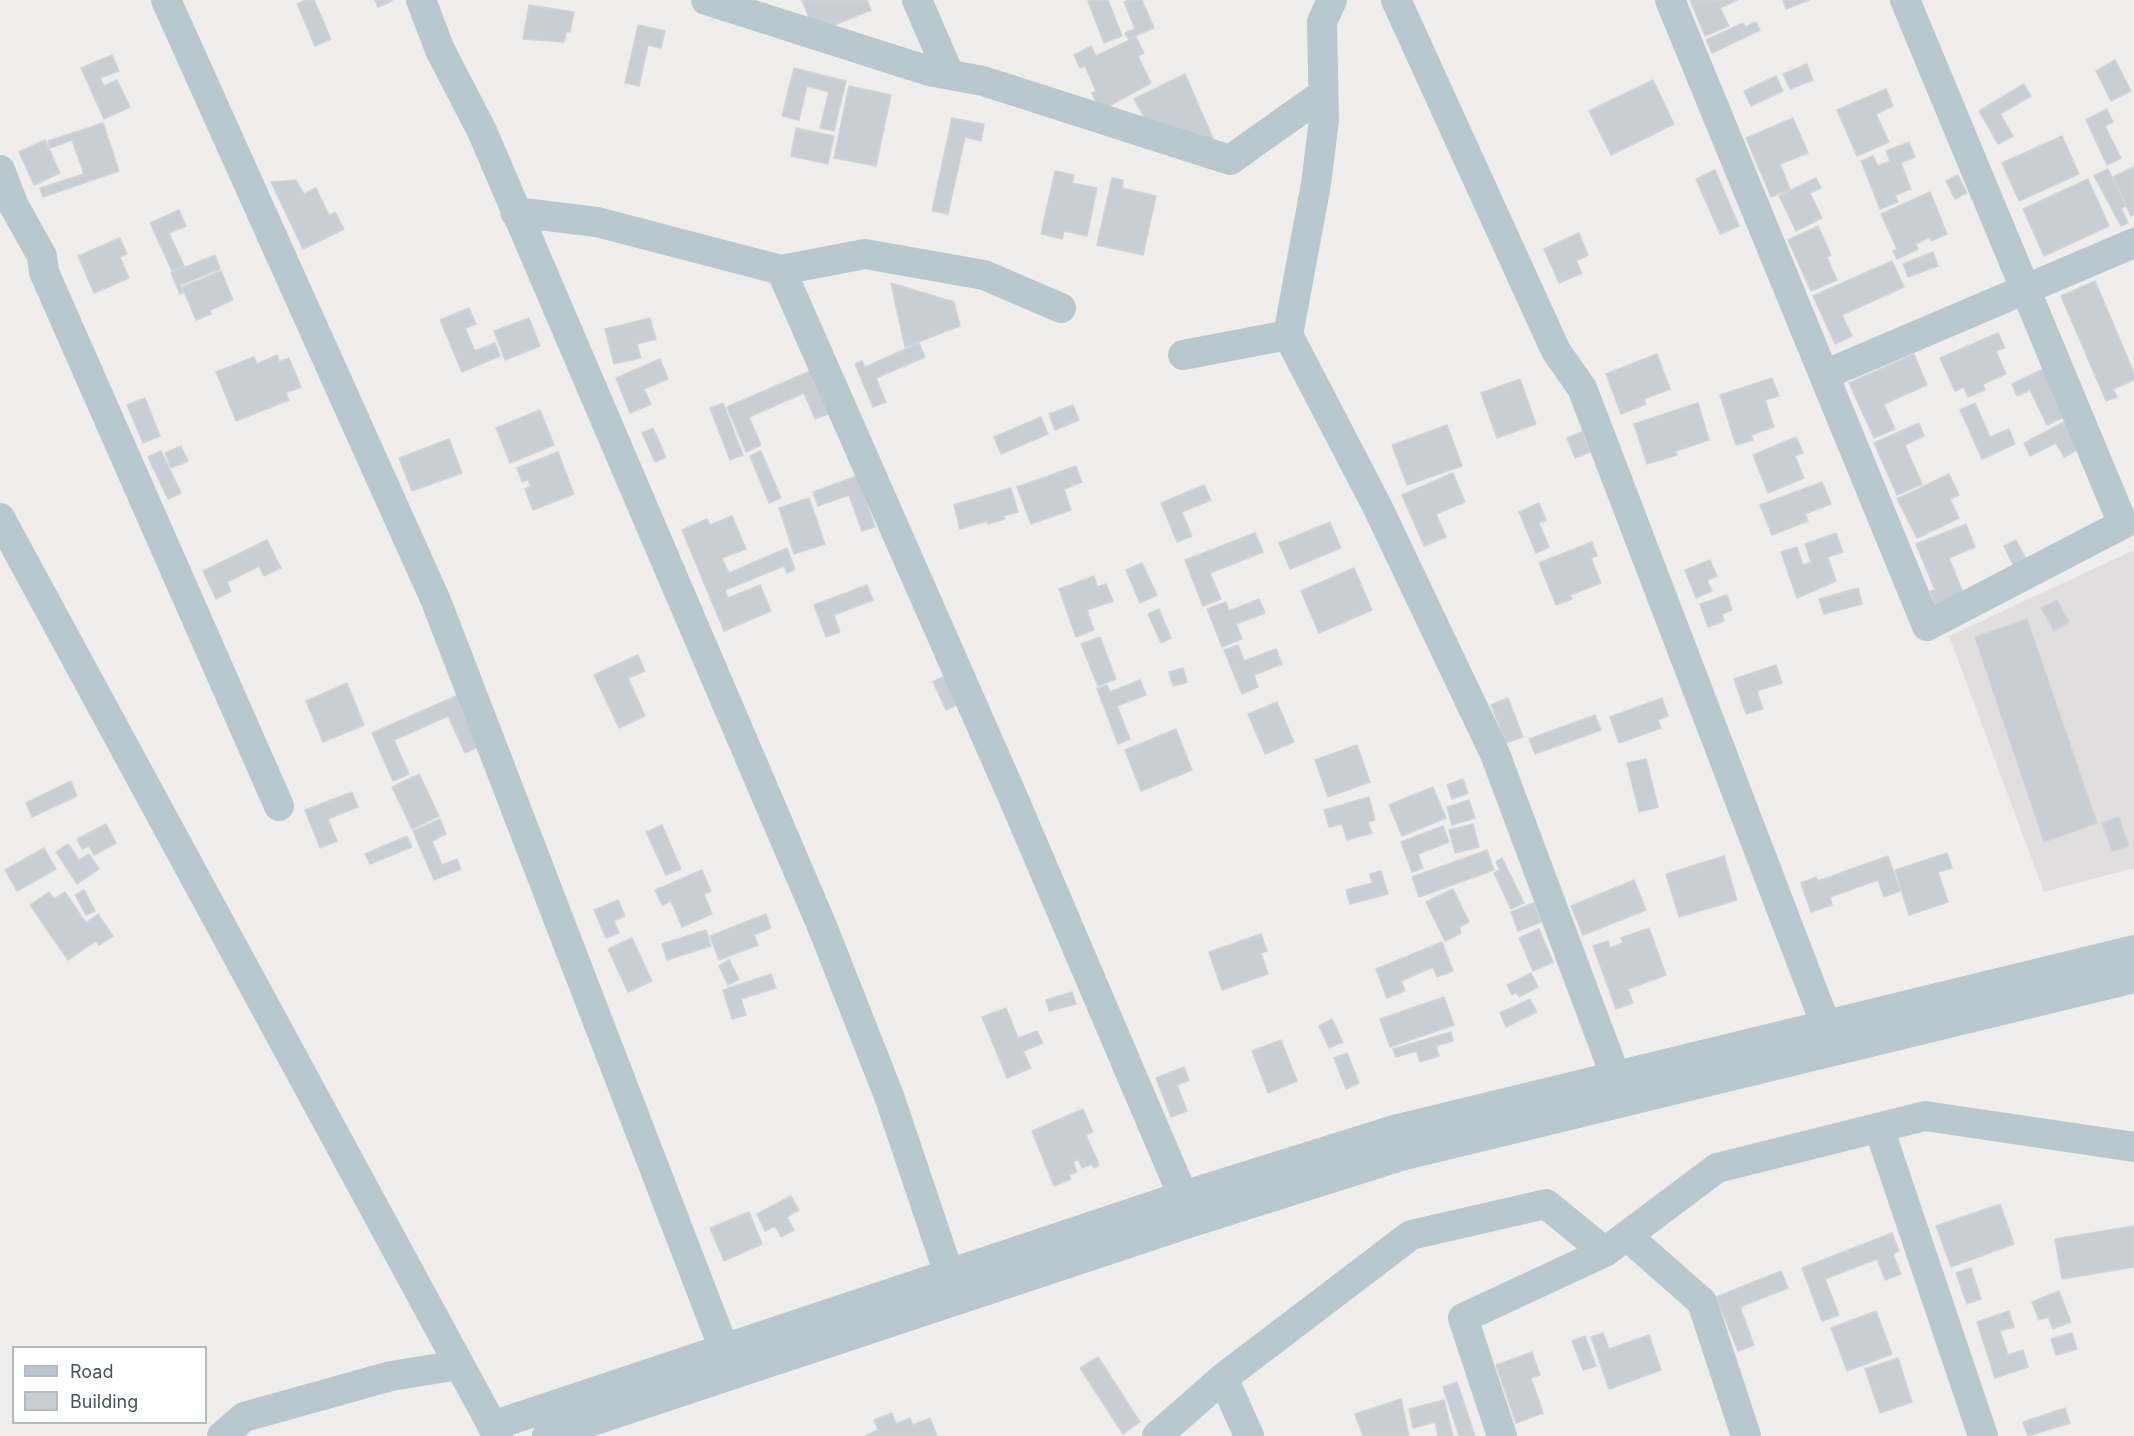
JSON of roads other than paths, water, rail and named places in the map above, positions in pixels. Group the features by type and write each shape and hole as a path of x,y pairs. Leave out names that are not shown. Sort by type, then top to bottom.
{"street":[{"path":"166,0 436,602 724,1349"},
{"path":"422,0 440,50 482,131 822,926 889,1096 949,1274"},
{"path":"706,0 907,64 983,81 1230,160 1323,94"},
{"path":"917,0 949,74"},
{"path":"1332,0 1322,21 1324,120 1316,184 1288,335 1377,506 1495,754 1615,1075"},
{"path":"1396,0 1556,351 1582,388 1825,1023"},
{"path":"1670,0 1927,626 2123,524 1905,0"},
{"path":"0,170 14,206 42,256 44,272 279,806"},
{"path":"515,212 597,222 781,270 865,254 984,275 1061,308"},
{"path":"1824,375 2134,243"},
{"path":"781,270 1015,802 1183,1196"},
{"path":"1183,355 1288,335"},
{"path":"0,518 495,1431 724,1349 1183,1196 1394,1130 1825,1023 2134,950"},
{"path":"547,1436 1192,1222 1401,1156 2134,978"},
{"path":"1502,1436 1464,1318 1616,1244 1717,1168 1925,1116 2134,1147"},
{"path":"1878,1128 1983,1436"},
{"path":"1157,1436 1223,1378 1411,1235 1546,1204 1616,1244 1702,1302 1746,1436"},
{"path":"222,1436 244,1417 391,1376 459,1365"},
{"path":"1223,1378 1249,1436"}]}
